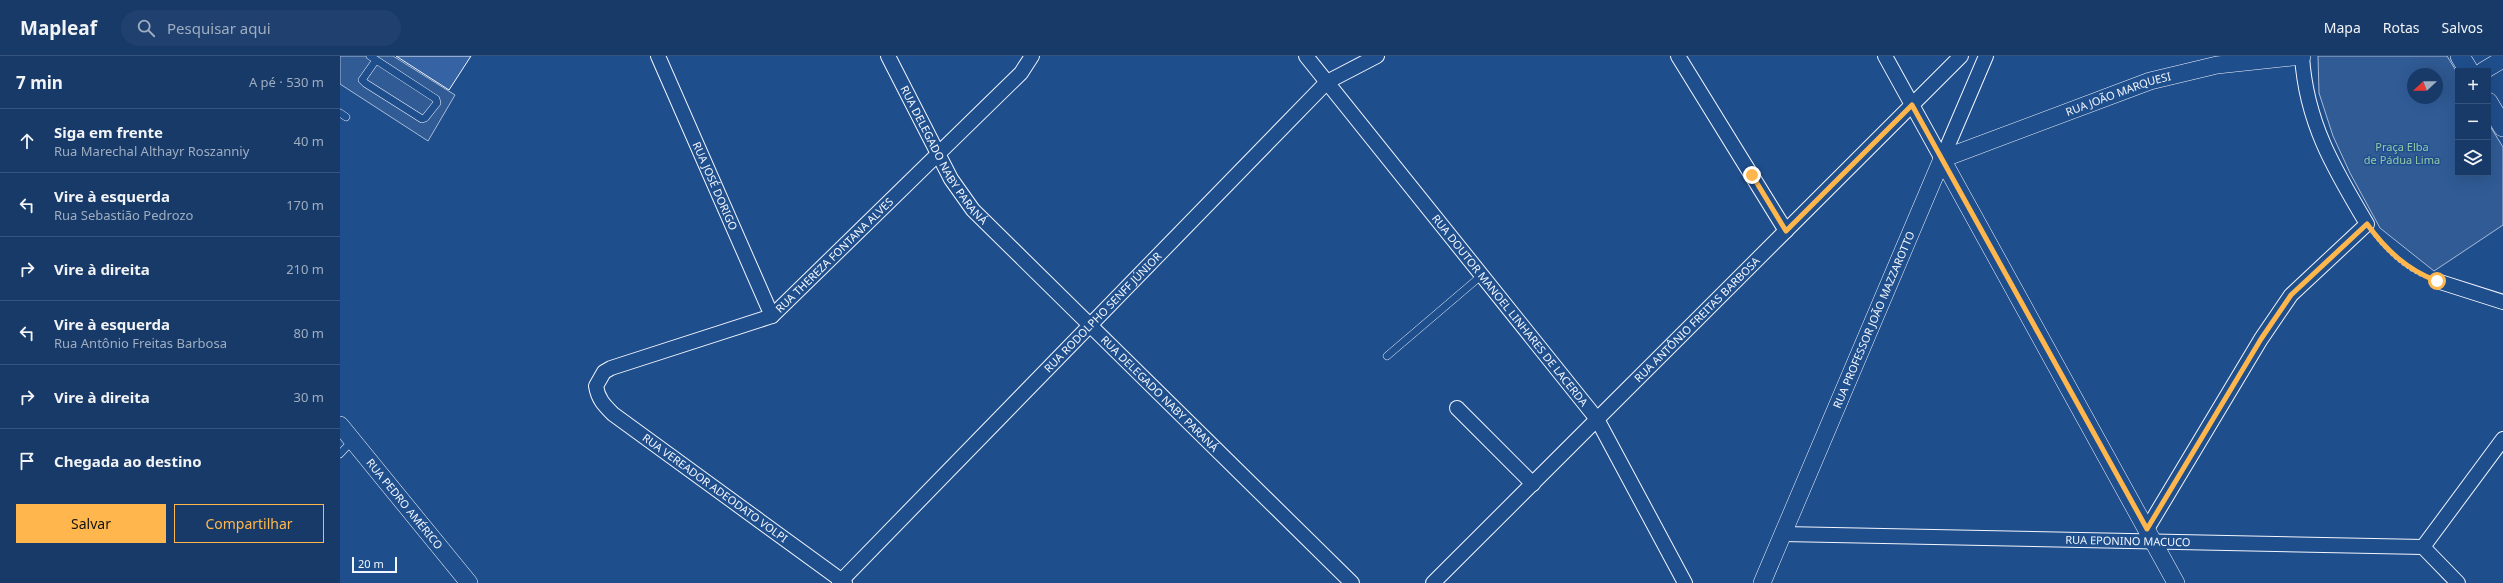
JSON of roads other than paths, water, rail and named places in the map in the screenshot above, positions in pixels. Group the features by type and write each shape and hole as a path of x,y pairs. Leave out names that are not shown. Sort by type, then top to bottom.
{"main road":[{"path":"2460,56 2467,68"},
{"path":"2489,104 2503,127"}],"street":[{"name":"RUA JOSÉ DORIGO","path":"658,56 772,316"},
{"name":"RUA DELEGADO NABY PARANÁ","path":"888,56 951,179 973,210 1352,583"},
{"name":"RUA THEREZA FONTANA ALVES","path":"596,386 604,372 611,368 772,316 1021,73 1032,56"},
{"name":"RUA DOUTOR MANOEL LINHARES DE LACERDA","path":"1306,56 1597,419 1685,583"},
{"name":"RUA RODOLPHO SENFF JÚNIOR","path":"841,582 1089,325 1327,82 1377,56"},
{"path":"1678,56 1786,231"},
{"path":"1885,56 2176,583"},
{"name":"RUA ANTÔNIO FREITAS BARBOSA","path":"1433,583 1961,56"},
{"name":"RUA PROFESSOR JOÃO MAZZAROTTO","path":"1762,583 1986,56"},
{"path":"2150,535 2257,345 2291,295 2367,224 2343,183 2317,132 2306,95 2302,56"},
{"name":"RUA JOÃO MARQUESI","path":"1942,159 2150,81 2217,65 2302,56"},
{"path":"2488,68 2503,59"},
{"path":"2437,281 2503,302"},
{"name":"RUA VEREADOR ADEODATO VOLPI","path":"596,386 603,405 613,414 841,582"},
{"path":"1457,408 1533,484"},
{"name":"RUA PEDRO AMÉRICO","path":"340,425 469,583"},
{"path":"2458,583 2423,547 2503,439"},
{"name":"RUA EPONINO MACUCO","path":"1783,534 2150,535 2423,547"}],"lane":[{"path":"373,58 436,100 437,102 425,118 422,119 362,80 373,58"},
{"path":"1387,356 1482,275"},
{"path":"340,454 352,440"}],"park label":[{"name":"Praça Elba de Pádua Lima","path":"2402,153"}]}
